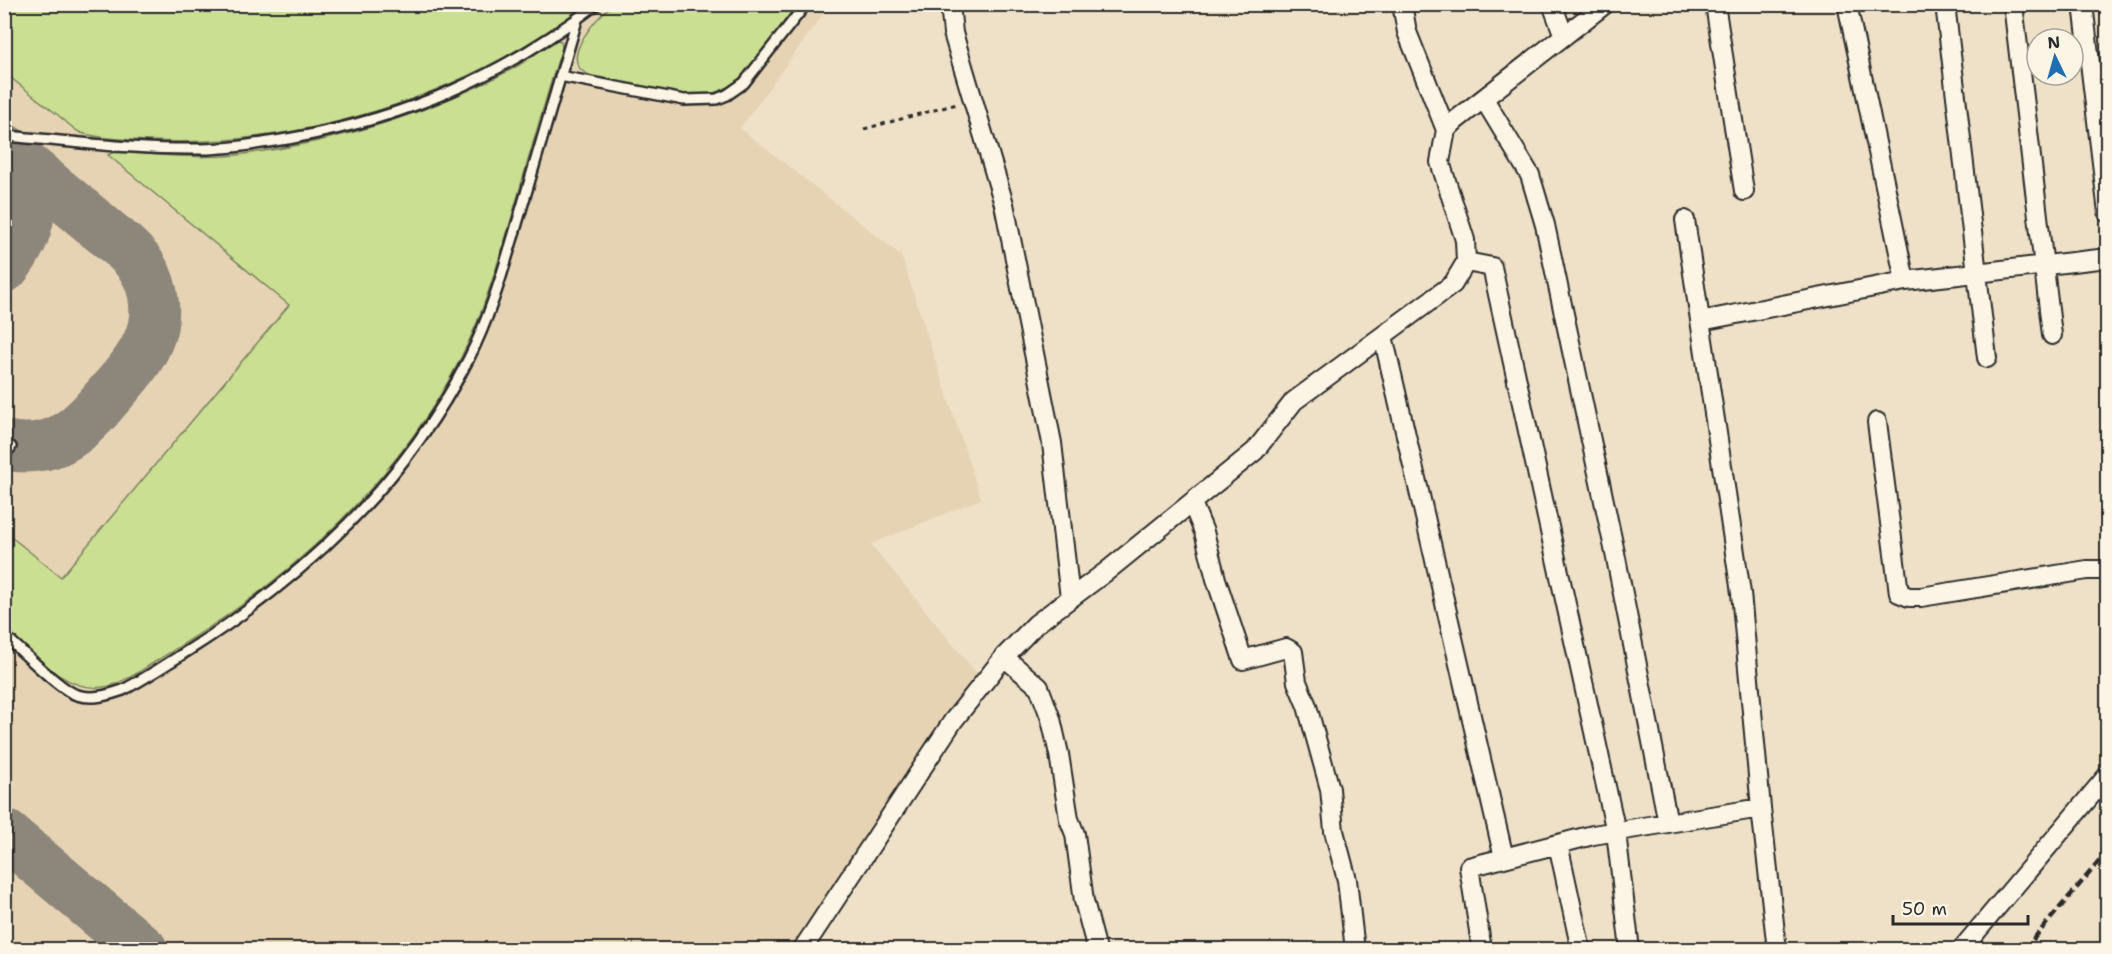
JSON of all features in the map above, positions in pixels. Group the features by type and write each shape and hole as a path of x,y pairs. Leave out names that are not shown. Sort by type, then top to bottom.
{"street":[{"path":"950,4 953,33 1004,204 1052,443 1070,598"},
{"path":"802,950 953,721 1004,657 1036,624 1255,451 1294,401 1453,284 1466,262 1465,240 1440,162 1446,130 1407,32 1402,4"},
{"path":"1552,4 1564,36"},
{"path":"1446,130 1605,4"},
{"path":"1714,4 1744,191"},
{"path":"1847,4 1905,281"},
{"path":"1945,4 1987,358"},
{"path":"2013,4 2052,335"},
{"path":"2083,4 2108,213"},
{"path":"1484,99 1530,175 1545,225 1614,548 1668,824"},
{"path":"1685,220 1741,593 1777,950"},
{"path":"1701,321 1905,281 2108,258"},
{"path":"1466,262 1492,267 1616,831 1630,950"},
{"path":"1383,336 1504,858"},
{"path":"1877,422 1899,592 1909,597 1921,597 2087,570 2108,570"},
{"path":"1192,503 1204,532 1216,579 1243,660 1286,648 1293,652 1298,682 1330,789 1334,831 1347,880 1355,950"},
{"path":"1004,657 1039,687 1051,719 1069,819 1075,834 1084,901 1097,950"},
{"path":"1961,950 2108,775"},
{"path":"1482,950 1469,867 1616,831 1761,808"},
{"path":"1558,844 1581,950"}],"lane":[{"path":"4,136 168,149 200,149 229,148 316,134 398,113 442,96 506,65 577,20 597,4"},
{"path":"560,76 684,100 717,99 744,83 806,4"},
{"path":"4,635 71,693 90,697 106,696 138,682 224,628 266,598 326,547 360,511 411,450 434,418 469,360 512,241 577,20"},
{"path":"4,455 11,447"}],"path":[{"path":"864,129 973,100"}],"shaded area":[{"path":"5,5 830,5 740,128 901,255 981,499 871,544 978,675 926,743 790,949 5,949"}],"green space":[{"path":"4,5 585,5 538,37 488,66 435,90 380,110 323,125 266,136 208,141 151,141 104,138 79,132 5,73"},
{"path":"612,5 796,5 755,62 736,82 716,92 693,95 670,93 602,79 584,72 578,65 576,56 579,47 591,27"},
{"path":"556,40 561,41 562,48 481,313 458,364 437,401 413,437 386,471 327,534 262,590 134,675 111,685 89,687 75,684 49,668 5,628 5,532 61,577 289,305 108,155 123,152 195,157 223,156 309,143 380,124 448,99 514,68"}],"taxiway":[{"path":"4,148 132,255 147,276 154,304 151,332 139,359 89,418 68,435 46,445 33,447 4,445"},
{"path":"4,268 22,239 30,210 26,180 19,165 8,151"},
{"path":"5,834 143,950"}],"railway":[{"path":"2024,950 2108,851"}]}
